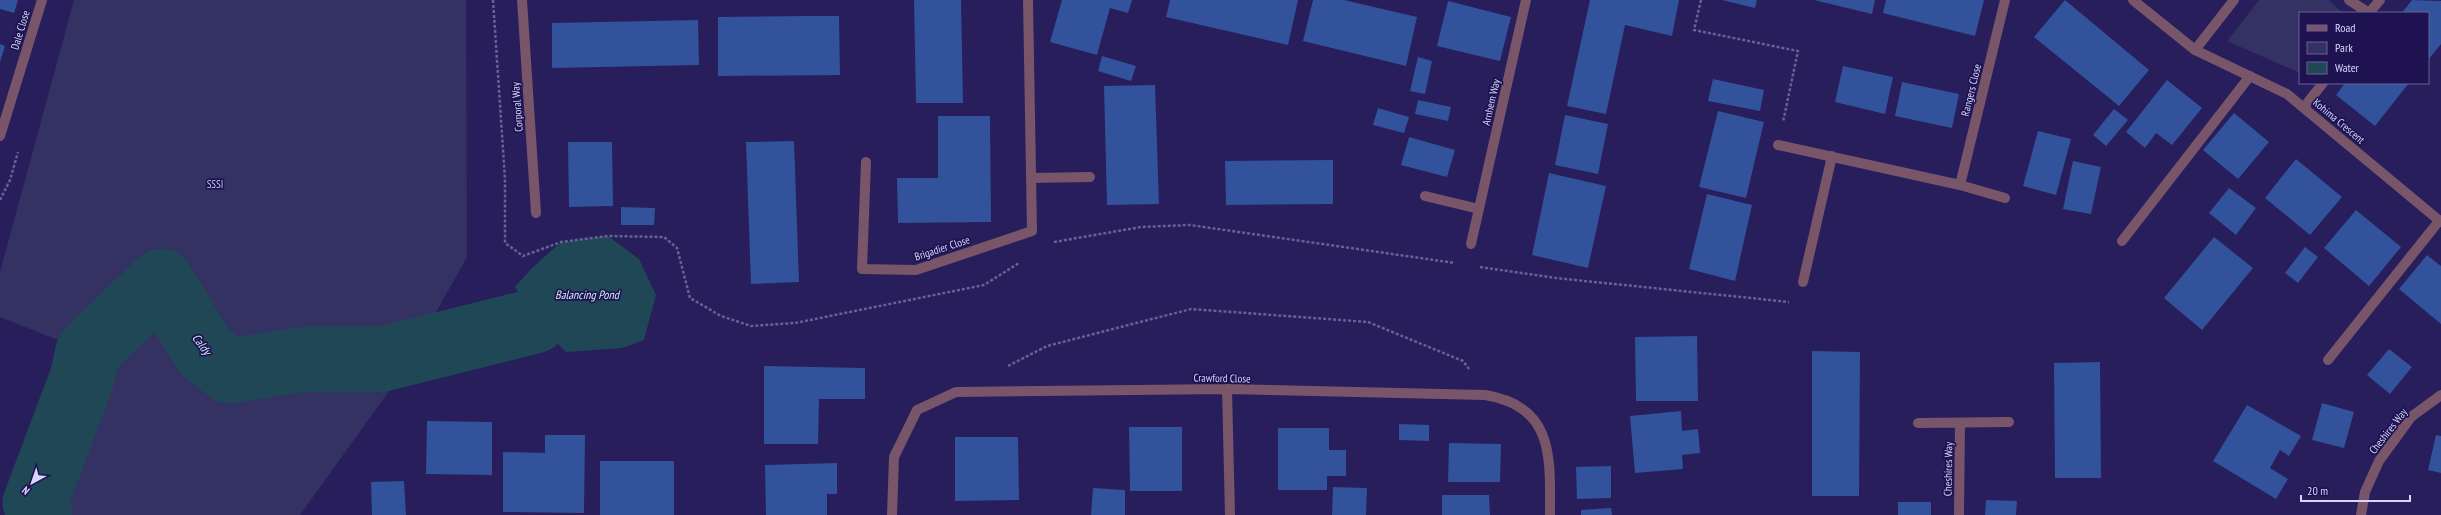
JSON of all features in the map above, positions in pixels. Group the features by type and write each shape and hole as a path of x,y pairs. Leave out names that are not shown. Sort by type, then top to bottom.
{"street":[{"name":"Dale Close","path":"0,136 42,0"},
{"name":"Corporal Way","path":"522,0 536,213"},
{"name":"Brigadier Close","path":"866,162 862,269 916,270 1032,231 1028,0"},
{"name":"Arnhem Way","path":"1471,244 1526,0"},
{"name":"Rangers Close","path":"1960,185 2005,0"},
{"name":"Kohima Crescent","path":"2133,0 2195,50 2287,94 2440,222"},
{"path":"2195,50 2234,0"},
{"path":"2350,0 2368,12"},
{"path":"2370,12 2380,0"},
{"path":"2122,240 2250,76"},
{"path":"2304,107 2322,84"},
{"path":"1778,146 1832,156 1960,185 2005,198"},
{"path":"1803,282 1832,156"},
{"path":"1031,178 1090,177"},
{"path":"1425,196 1479,209"},
{"path":"2328,360 2440,222"},
{"path":"1227,389 1230,515"},
{"name":"Crawford Close","path":"892,515 894,456 917,410 956,392 1227,389 1486,395 1503,398 1527,411 1542,431 1550,461 1550,515"},
{"name":"Cheshires Way","path":"2361,515 2365,492 2379,461 2411,417 2441,395"},
{"name":"Cheshires Way","path":"1959,515 1960,422"},
{"path":"1918,423 2009,422"}],"path":[{"path":"1701,0 1694,30 1798,51 1778,146"},
{"path":"1005,367 1047,346 1191,309 1368,322 1463,361 1486,395"}],"green space":[{"name":"SSSI","path":"74,0 466,0 467,257 402,373 300,515 40,515 35,503 82,378 88,352 0,317 0,272","holes":["389,348 402,373 215,370"]},
{"path":"2259,0 2329,0 2342,12 2299,12 2299,73 2227,41"}],"water":[{"name":"Balancing Pond","path":"608,236 639,259 656,295 644,340 622,348 566,352 535,321 515,287 532,268 561,242"}],"building":[{"path":"0,0 18,0 14,13 0,9"},
{"path":"914,0 961,0 963,103 916,103"},
{"path":"1062,0 1132,0 1128,13 1110,8 1097,55 1050,42"},
{"path":"1170,0 1298,0 1288,45 1166,17"},
{"path":"1313,0 1344,0 1417,17 1406,66 1303,41"},
{"path":"1590,0 1679,0 1672,36 1625,25 1606,114 1567,106"},
{"path":"1722,0 1757,0 1755,8"},
{"path":"1814,0 1875,0 1872,14"},
{"path":"1886,0 1984,0 1975,36 1883,13"},
{"path":"2065,0 2149,70 2119,106 2034,37"},
{"path":"2412,0 2441,1 2441,44 2429,59 2429,12 2403,12"},
{"path":"1448,1 1511,17 1500,61 1437,46"},
{"path":"839,16 840,75 718,76 718,17"},
{"path":"698,20 699,65 552,68 552,23"},
{"path":"0,44 5,46 0,62"},
{"path":"1102,56 1136,66 1131,81 1098,71"},
{"path":"1418,57 1432,61 1425,94 1410,91"},
{"path":"1843,66 1893,77 1885,114 1835,102"},
{"path":"1713,79 1764,90 1760,111 1708,101"},
{"path":"2167,80 2202,108 2172,145 2156,133 2145,148 2126,132"},
{"path":"1902,82 1959,94 1952,128 1895,116"},
{"path":"2344,84 2408,84 2375,126 2336,95"},
{"path":"1155,85 1159,204 1107,205 1104,86"},
{"path":"1418,100 1451,107 1448,121 1415,114"},
{"path":"1378,108 1409,117 1404,133 1373,125"},
{"path":"2114,109 2128,120 2106,146 2093,135"},
{"path":"1718,111 1764,122 1746,198 1699,187"},
{"path":"2234,113 2269,142 2238,179 2203,150"},
{"path":"1565,115 1608,124 1598,174 1555,165"},
{"path":"938,116 990,116 991,222 898,223 897,178 938,178"},
{"path":"2038,131 2071,139 2056,195 2023,186"},
{"path":"1409,137 1455,150 1447,177 1401,165"},
{"path":"794,141 799,282 751,284 746,142"},
{"path":"568,142 612,142 613,206 569,207"},
{"path":"2296,159 2342,197 2310,235 2265,198"},
{"path":"1333,160 1333,204 1226,205 1225,161"},
{"path":"2073,161 2101,167 2091,214 2063,209"},
{"path":"1549,173 1606,186 1588,268 1532,255"},
{"path":"2229,188 2256,208 2236,235 2209,213"},
{"path":"1707,194 1752,205 1735,281 1689,269"},
{"path":"621,207 655,208 654,225 621,225"},
{"path":"2356,210 2401,247 2369,286 2324,248"},
{"path":"2214,237 2253,268 2202,330 2164,298"},
{"path":"2305,247 2318,257 2298,283 2285,273"},
{"path":"2427,255 2441,266 2441,324 2399,289"},
{"path":"1697,336 1698,401 1636,401 1635,337"},
{"path":"2389,349 2412,367 2390,394 2367,375"},
{"path":"1812,351 1860,352 1859,496 1812,496"},
{"path":"2100,362 2101,478 2055,478 2054,363"},
{"path":"764,366 865,368 865,399 819,399 818,444 764,444"},
{"path":"2322,403 2354,412 2344,448 2312,440"},
{"path":"2247,405 2301,436 2289,456 2280,450 2270,468 2288,479 2276,499 2213,461"},
{"path":"1681,411 1682,431 1698,429 1700,453 1682,455 1683,469 1635,473 1630,416"},
{"path":"427,421 492,422 492,475 426,474"},
{"path":"1399,424 1429,425 1429,441 1399,440"},
{"path":"1129,427 1182,427 1182,491 1130,491"},
{"path":"1278,428 1329,428 1329,450 1346,450 1346,476 1327,476 1327,490 1278,490"},
{"path":"545,435 585,435 584,513 503,512 503,452 545,453"},
{"path":"2436,435 2441,436 2441,473 2428,470"},
{"path":"955,437 1018,437 1019,500 955,501"},
{"path":"1449,443 1501,444 1500,482 1448,482"},
{"path":"600,461 674,461 674,515 600,515"},
{"path":"837,463 837,494 827,494 827,515 766,515 765,465"},
{"path":"1611,466 1611,498 1577,499 1576,467"},
{"path":"404,481 406,515 372,515 371,482"},
{"path":"1333,487 1367,488 1366,515 1332,515"},
{"path":"1093,488 1125,490 1125,515 1091,515"},
{"path":"1442,495 1489,495 1490,515 1442,515"},
{"path":"1986,500 2017,501 2016,515 1985,515"},
{"path":"1898,502 1931,502 1931,515 1898,515"},
{"path":"1611,508 1612,515 1581,515 1581,510"}],"waterway":[{"name":"Caldy","path":"40,515 35,503 82,378 88,351 161,281 205,352 230,371 306,359 383,359 535,321"}]}
